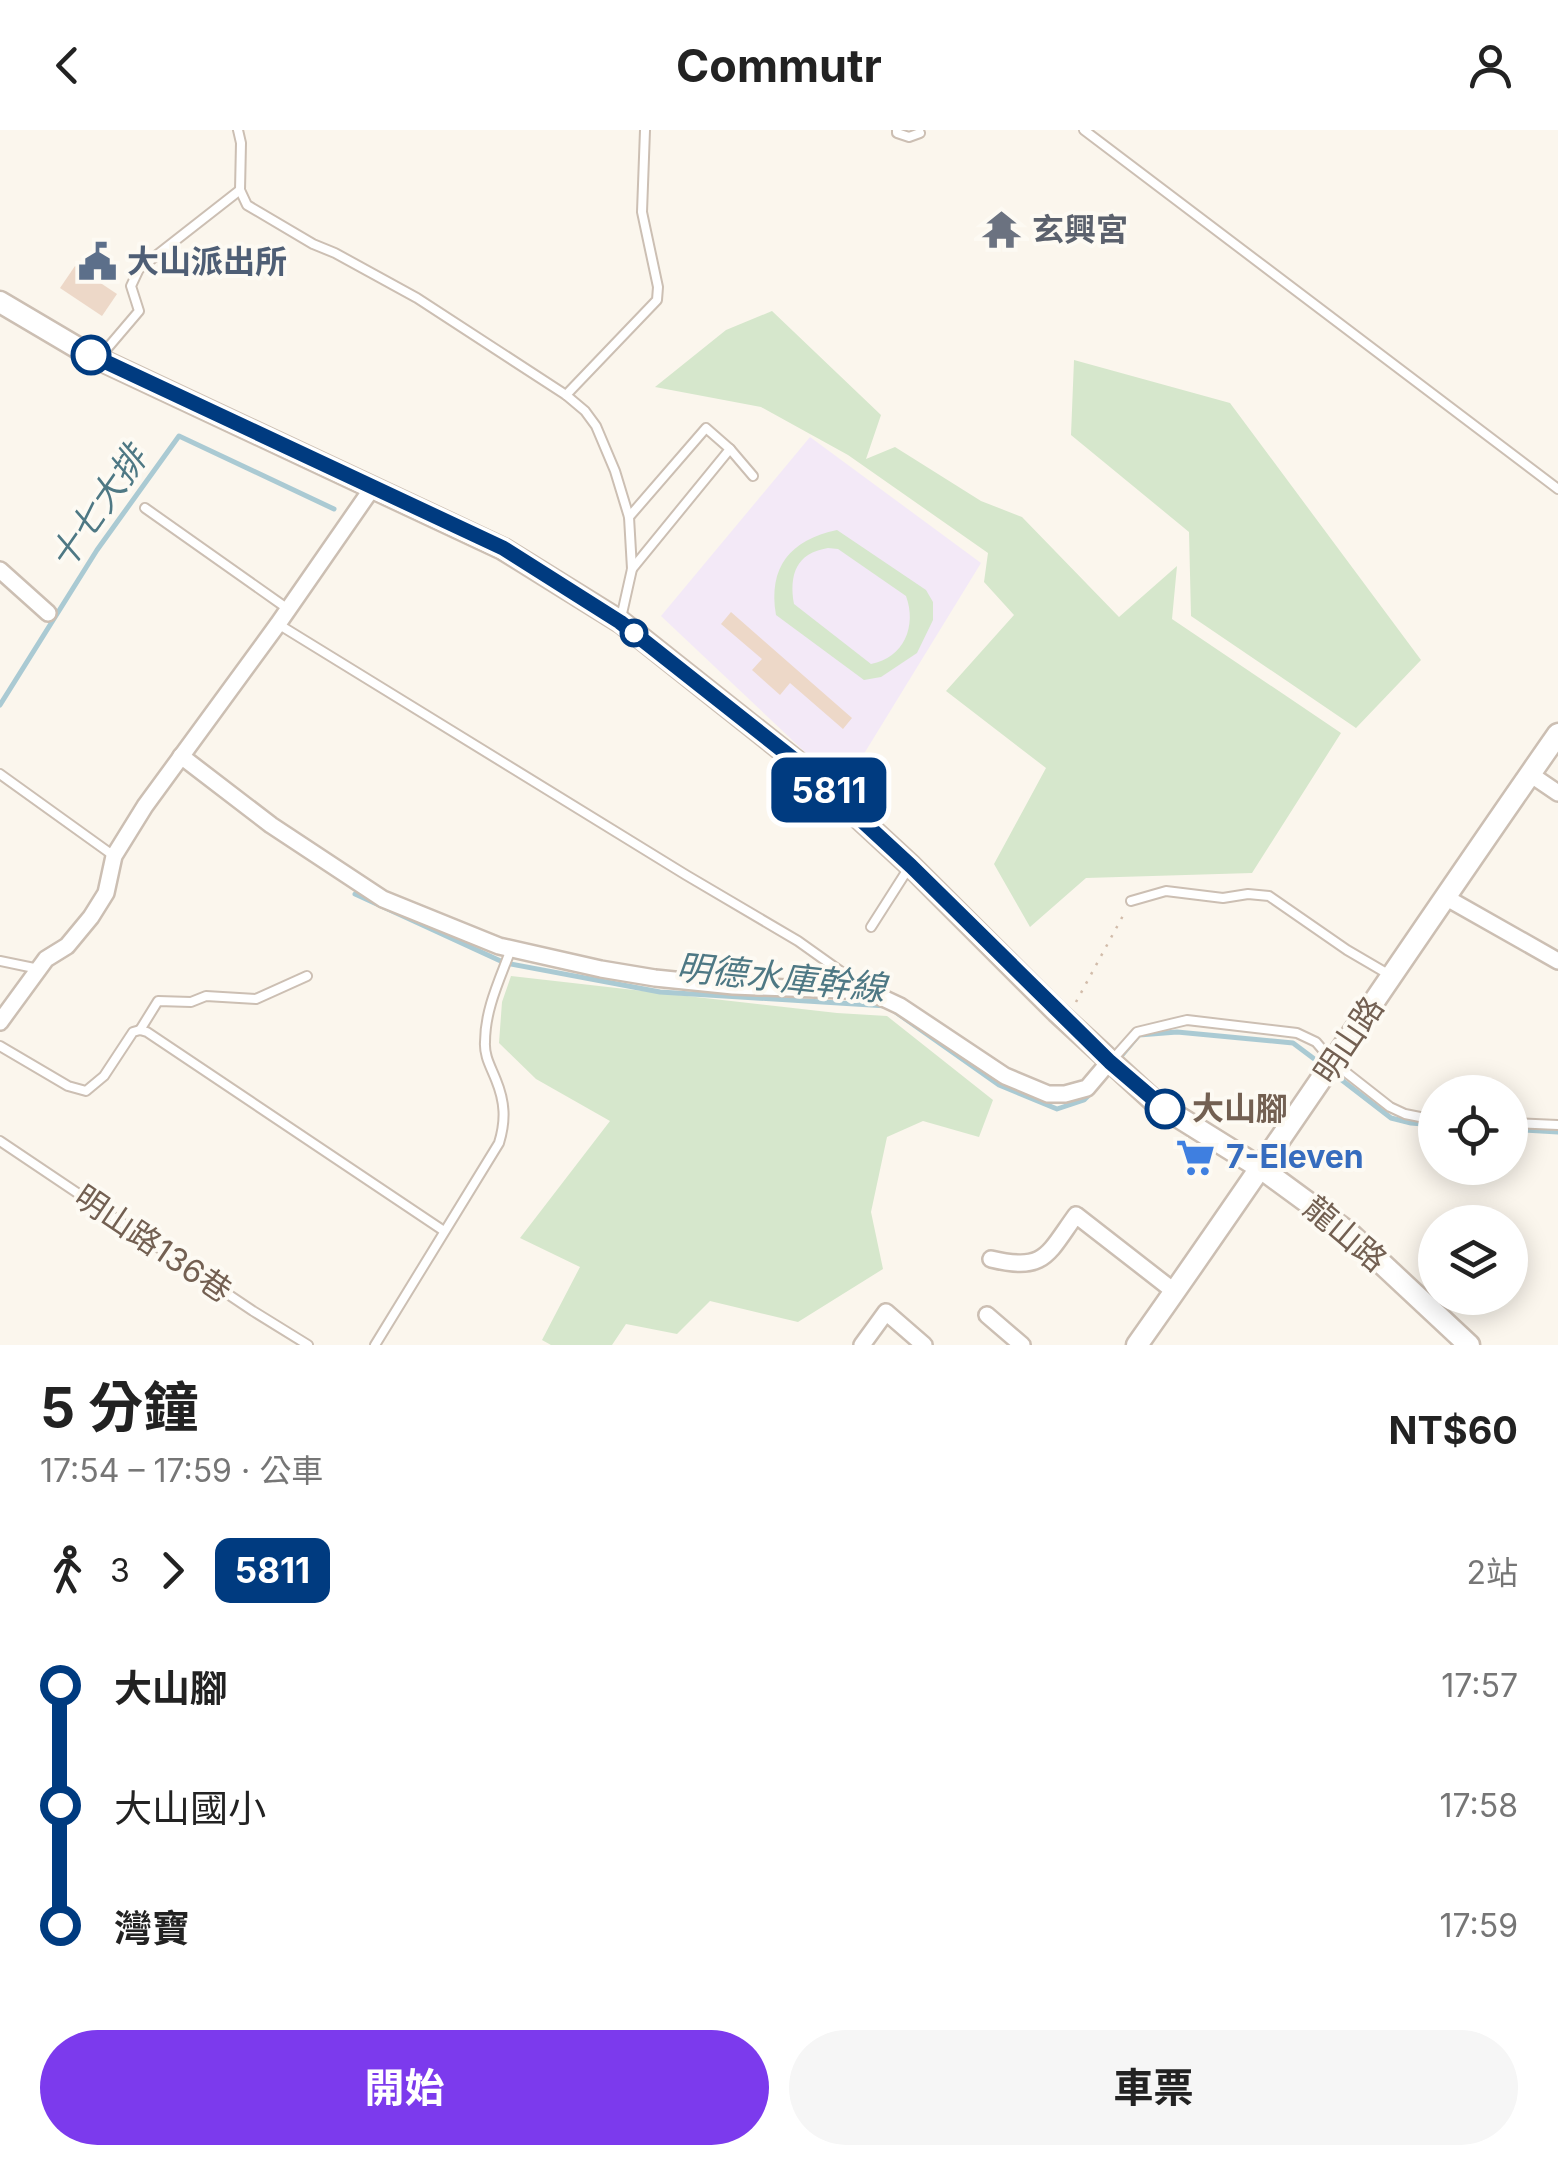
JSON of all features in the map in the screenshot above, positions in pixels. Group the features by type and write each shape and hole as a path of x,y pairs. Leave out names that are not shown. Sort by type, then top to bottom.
{"street":[{"name":"龍山路","path":"0,302 98,359 503,548 620,622 806,769 1156,1103 1262,1168 1348,1232 1469,1345"},
{"path":"0,1022 46,960 67,946 92,917 106,893 114,856 145,806 372,487"},
{"path":"0,570 48,613"},
{"name":"明山路","path":"1137,1345 1558,734"},
{"path":"181,756 271,824 383,899 510,952 654,978 733,986 868,991 900,1006 1005,1076 1048,1094 1087,1088 1113,1065"},
{"path":"1530,774 1558,793"},
{"path":"1444,897 1556,954"},
{"path":"991,1260 1020,1266 1045,1257 1076,1215 1174,1292"},
{"path":"862,1345 886,1312 924,1345"},
{"path":"987,1315 1022,1345"}],"lane":[{"path":"238,130 240,190 247,205 417,298 585,410 615,471 630,517 632,568 620,622"},
{"path":"566,395 657,300 658,286 642,212 647,130"},
{"path":"897,130 909,137 920,132"},
{"path":"1084,130 1558,489"},
{"path":"98,359 139,311 130,286 139,269 240,190"},
{"path":"630,517 706,428 730,448 753,476"},
{"path":"632,568 730,448"},
{"path":"144,508 288,609"},
{"path":"278,624 798,941 868,991"},
{"path":"0,774 114,856"},
{"path":"871,927 911,866"},
{"path":"1132,900 1166,890 1222,898 1269,896 1392,976"},
{"path":"374,1345 496,1151 505,1107 486,1058 485,1041 491,1001 510,952"},
{"path":"0,962 39,969"},
{"path":"140,1030 158,1001 191,1002 206,996 256,998 307,976"},
{"path":"1113,1065 1136,1032 1187,1020 1297,1033 1316,1042 1331,1068 1390,1107 1418,1116"},
{"path":"0,1046 68,1086 86,1091 104,1076 133,1032 140,1030 444,1231"},
{"path":"1528,1124 1558,1125"},
{"name":"明山路136巷","path":"0,1141 304,1344"}],"path":[{"path":"1066,1021 1132,900"}],"shaded area":[{"path":"810,437 981,563 843,788 661,616"}],"green space":[{"path":"772,311 881,415 866,459 895,447 981,501 1022,517 1119,617 1177,566 1172,619 1341,733 1252,873 1086,878 1030,927 994,864 1046,768 946,691 1014,615 984,582 988,553 848,455 761,407 655,387 726,330"},
{"path":"1074,360 1230,403 1421,660 1356,728 1191,616 1189,532 1071,435"},
{"path":"837,530 926,590 933,602 933,620 917,653 881,677 864,680 776,615 774,598 779,570 795,549","holes":["838,549 906,596 910,618 905,639 882,661 871,664 794,604 794,575 802,560 817,551"]},
{"path":"511,976 887,1016 993,1100 979,1137 923,1121 887,1137 871,1212 883,1269 798,1322 710,1301 677,1334 626,1324 612,1345 551,1345 542,1340 580,1267 520,1238 610,1121 536,1079 499,1043 502,1002"}],"building":[{"path":"75,266 117,294 102,316 60,288"},
{"path":"731,612 852,718 843,729 790,683 780,695 752,670 762,659 721,624"}],"waterway":[{"name":"十七大排","path":"0,705 97,550 179,436 334,509"},
{"name":"明德水庫幹線","path":"355,894 505,963 660,992 887,1006 999,1085 1057,1109 1084,1100 1091,1093"},
{"name":"明德水庫幹線","path":"1117,1061 1139,1035 1177,1032 1293,1043 1325,1067"},
{"name":"明德水庫幹線","path":"1334,1074 1391,1118 1418,1124"},
{"name":"明德水庫幹線","path":"1528,1130 1558,1132"}],"bus line":[{"name":"5811","path":"91,355 503,548 620,622 806,769 911,866 1057,1012 1165,1109"}],"place":[{"name":"玄興宮","path":"1002,230"},
{"name":"大山派出所","path":"97,262"},
{"name":"大山腳","path":"1165,1109"},
{"name":"7-Eleven","path":"1196,1157"}]}
